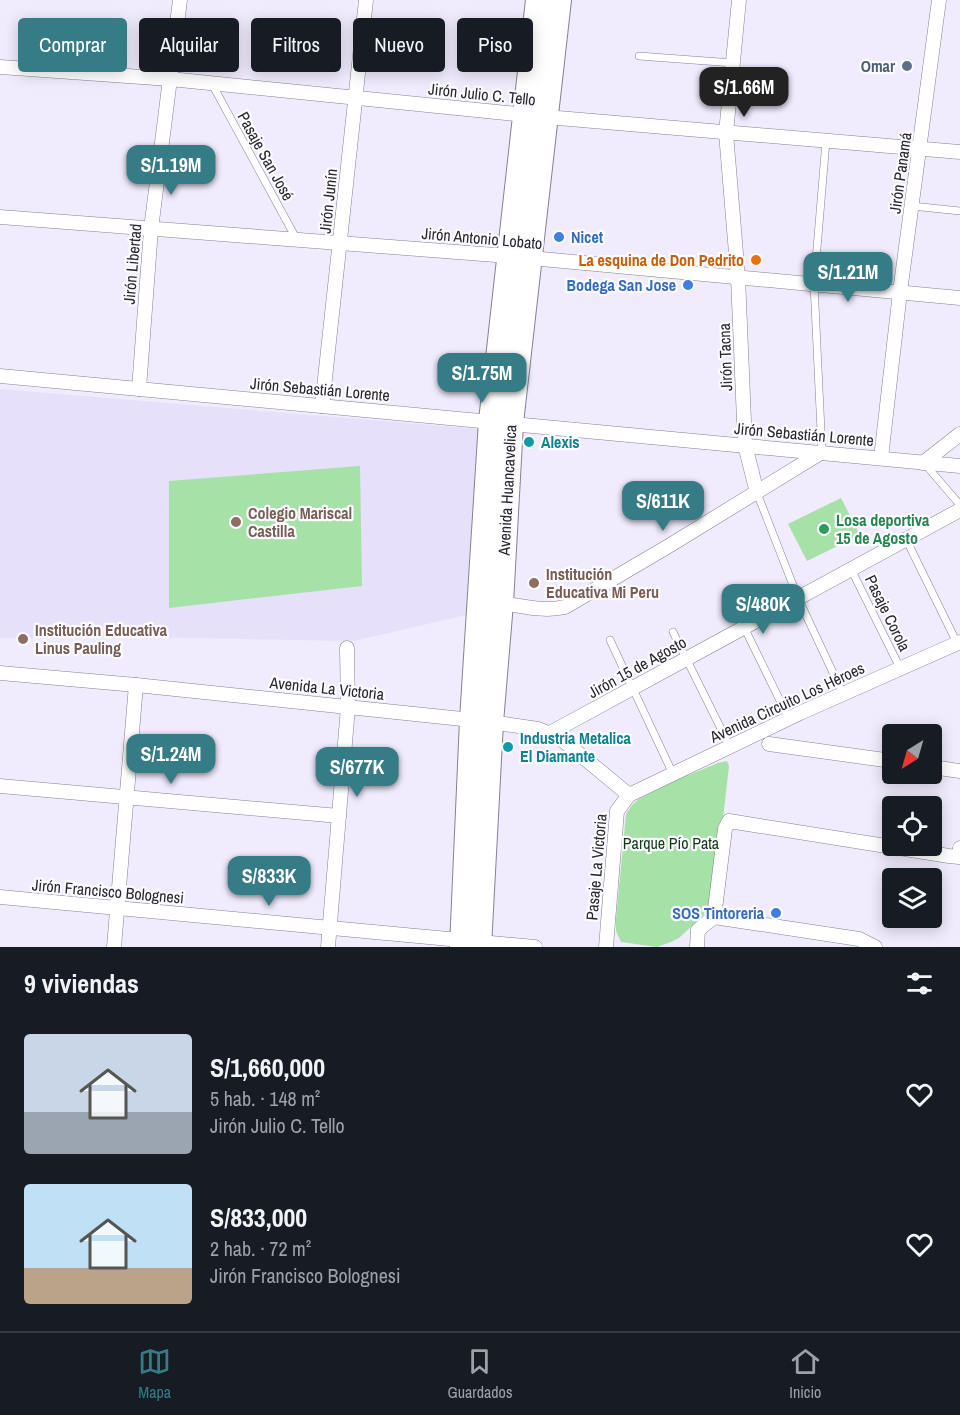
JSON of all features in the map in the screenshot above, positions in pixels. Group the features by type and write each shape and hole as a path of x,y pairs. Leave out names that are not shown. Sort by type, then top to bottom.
{"highway":[{"name":"Avenida Huancavelica","path":"536,116 538,0"},
{"name":"Avenida Huancavelica","path":"471,944 481,721 501,422 536,116 559,0"},
{"name":"Avenida Huancavelica","path":"481,721 501,603 501,422"}],"street":[{"name":"Jirón Libertad","path":"139,389 151,228 180,0"},
{"name":"Jirón Junín","path":"322,406 366,0"},
{"name":"Jirón Tacna","path":"739,0 726,132 738,277 745,445 757,493"},
{"name":"Jirón Panamá","path":"881,458 900,292 939,0"},
{"name":"Jirón Julio C. Tello","path":"0,67 170,79 536,116 960,152"},
{"name":"Jirón Antonio Lobato","path":"0,217 520,257 960,298"},
{"name":"Jirón Sebastián Lorente","path":"0,376 960,466"},
{"path":"924,462 960,434"},
{"path":"501,603 542,609 565,607 822,452"},
{"name":"Jirón 15 de Agosto","path":"550,733 960,510"},
{"name":"Avenida Circuito Los Héroes","path":"629,795 958,642"},
{"path":"328,947 348,707 347,648"},
{"name":"Avenida La Victoria","path":"0,673 481,721 550,733 560,738 629,795"},
{"path":"114,947 136,685"},
{"path":"770,744 882,760"},
{"path":"942,768 960,771"},
{"path":"0,786 339,816"},
{"name":"Pasaje La Victoria","path":"606,947 616,819 619,806 629,795"},
{"path":"697,947 698,930 714,917 725,829 729,821 959,852"},
{"name":"Jirón Francisco Bolognesi","path":"0,897 330,928 471,944 535,947"},
{"path":"714,917 859,939 875,947"}],"lane":[{"path":"639,56 733,63"},
{"name":"Pasaje San José","path":"212,84 297,240"},
{"path":"822,452 814,284 826,141"},
{"path":"912,206 960,211"},
{"path":"924,462 960,505"},
{"name":"Jirón Tacna","path":"757,493 798,598 843,694"},
{"path":"906,539 958,642"},
{"name":"Pasaje Corola","path":"851,569 900,668"},
{"path":"744,627 789,719"},
{"path":"673,632 730,747"},
{"path":"610,640 673,774"}],"shaded area":[{"name":"Colegio Mariscal Castilla","path":"0,389 478,429 466,615 354,641 138,637 0,638"}],"green space":[{"path":"360,466 362,586 169,608 169,481"},
{"name":"Losa deportiva 15 de Agosto","path":"841,498 860,535 807,561 788,524"},
{"name":"Parque Pío Pata","path":"727,761 729,766 713,906 679,938 671,942 657,947 621,942 616,931 616,920 626,814 639,799 687,774"}],"place":[{"name":"Omar","path":"907,66"},
{"name":"Nicet","path":"559,237"},
{"name":"La esquina de Don Pedrito","path":"756,260"},
{"name":"Bodega San Jose","path":"688,285"},
{"name":"Alexis","path":"529,442"},
{"name":"Colegio Mariscal Castilla","path":"236,522"},
{"name":"Losa deportiva 15 de Agosto","path":"824,529"},
{"name":"Institución Educativa Mi Peru","path":"534,583"},
{"name":"Institución Educativa Linus Pauling","path":"23,639"},
{"name":"Industria Metalica El Diamante","path":"508,747"},
{"name":"SOS Tintoreria","path":"776,913"}]}
